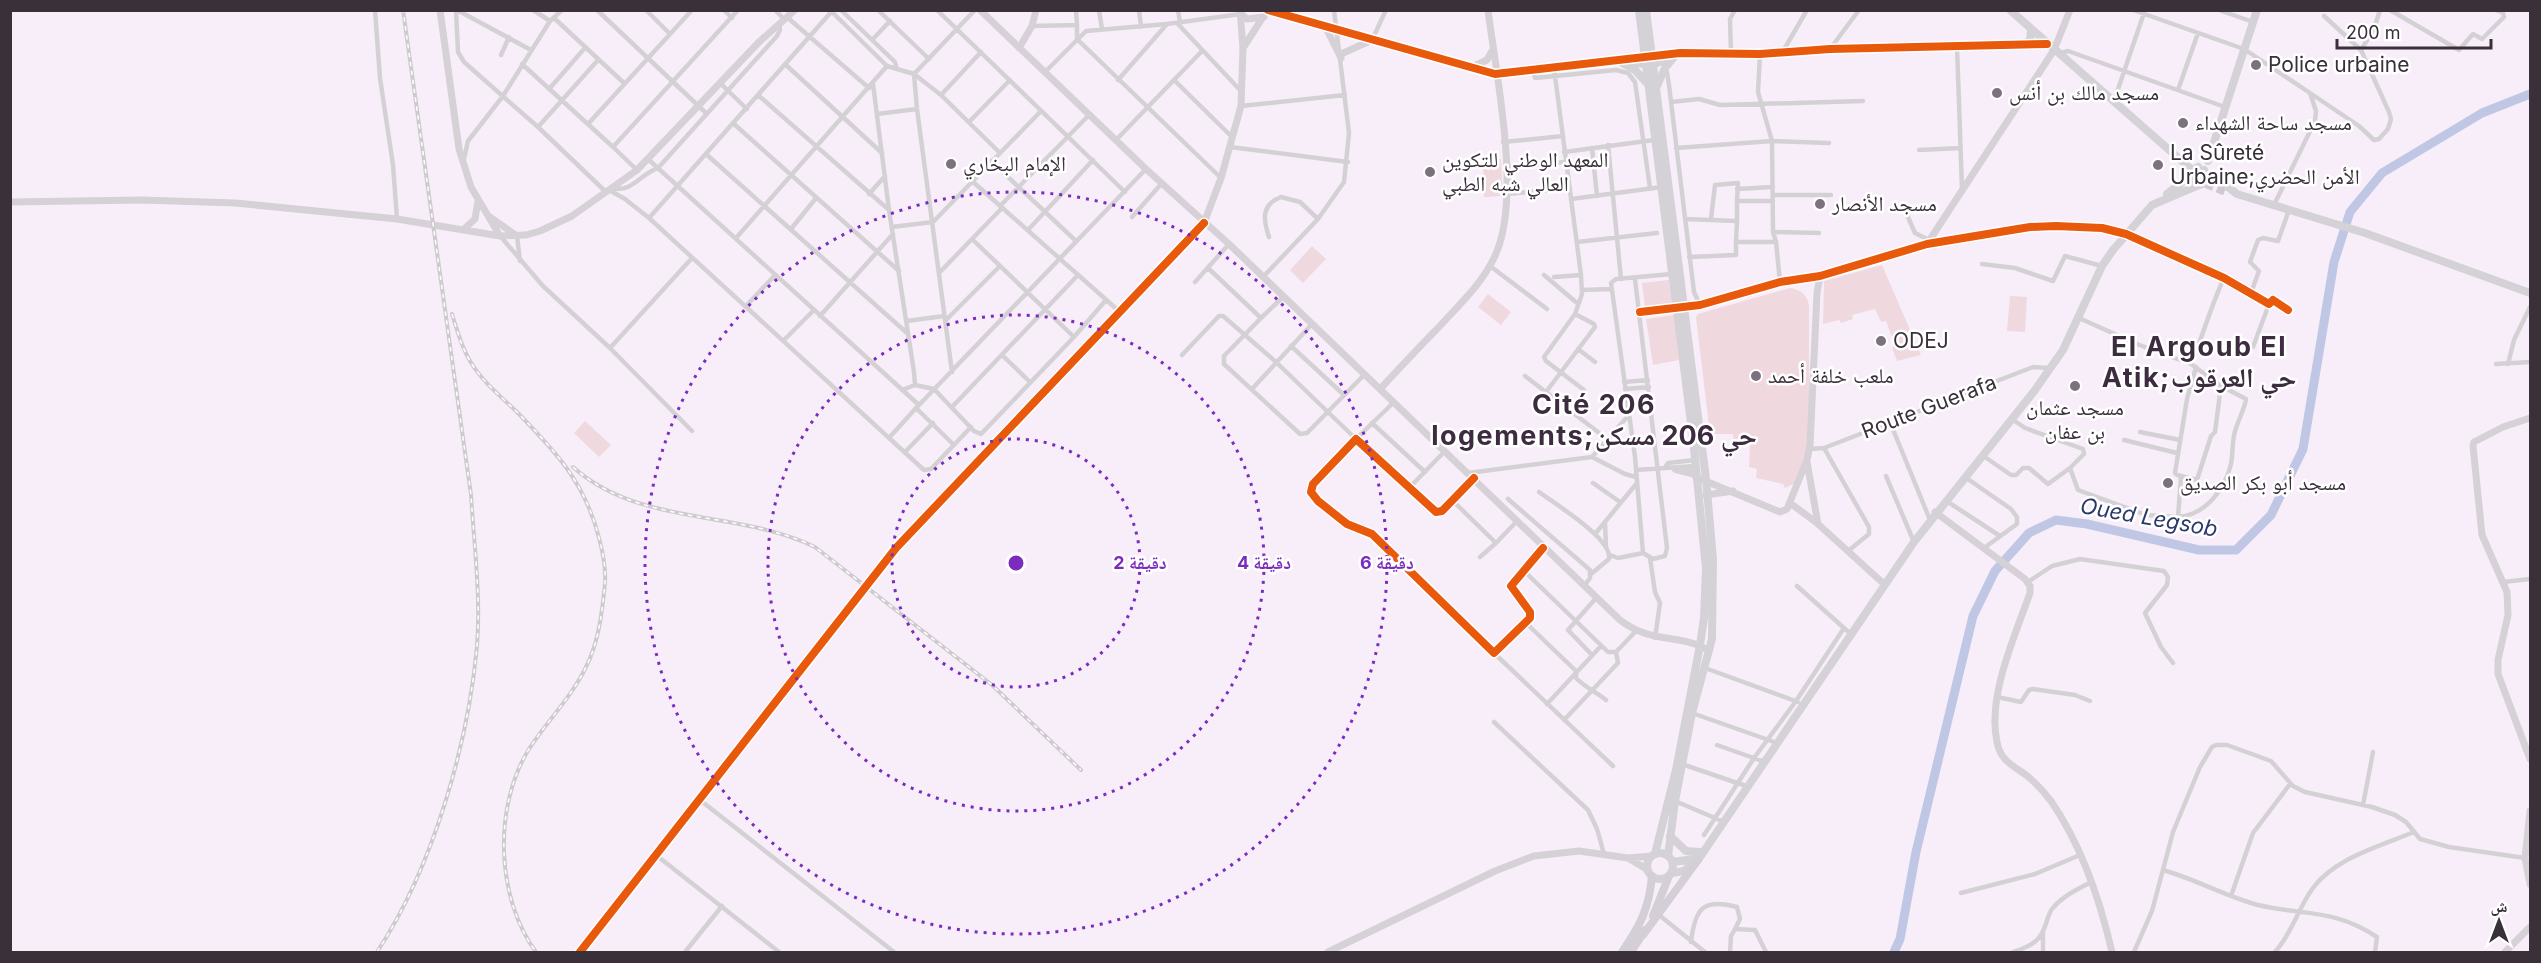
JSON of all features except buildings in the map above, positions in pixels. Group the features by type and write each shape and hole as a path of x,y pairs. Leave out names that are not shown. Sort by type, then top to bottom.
{"highway":[{"path":"1630,952 1659,915 1700,854"},
{"path":"1622,952 1647,909 1650,873"},
{"path":"1643,935 1671,875"}],"main road":[{"path":"1639,10 1648,55"},
{"path":"1646,10 1649,65 1679,308 1706,568 1704,618 1700,645 1673,781 1654,855 1648,862 1650,873 1659,879 1684,871 1700,854 1742,784 1764,762 1778,743 1935,512 2012,419 2063,350 2102,266 2126,234 2144,212 2202,174 2257,10"},
{"path":"2010,10 2053,50 2202,174"},
{"path":"2024,45 2030,40 2031,30"},
{"path":"1671,875 1670,836 1675,801 1692,713 1712,639 1713,577 1706,479 1672,274 1654,140 1652,86 1677,55"},
{"path":"1616,60 1635,70 1652,86"},
{"path":"2161,200 2202,174 2211,150"},
{"path":"2229,191 2365,233 2530,293"},
{"path":"1676,469 1695,469"},
{"path":"1670,836 1686,851 1700,854"},
{"path":"1654,855 1671,859 1693,859 1700,854"}],"street":[{"path":"375,10 380,78 393,165 397,219"},
{"path":"440,10 457,140 463,162 485,213 500,236 543,286 610,348 692,431"},
{"path":"531,50 457,10 457,44 460,57 478,76 610,190 649,218 927,471 971,428"},
{"path":"533,10 550,19 624,83"},
{"path":"550,10 550,19"},
{"path":"463,162 468,141 503,96 550,19 562,10"},
{"path":"597,10 646,59 707,114"},
{"path":"646,10 669,33"},
{"path":"588,124 692,10"},
{"path":"724,10 732,18"},
{"path":"613,147 738,10"},
{"path":"775,10 784,20 810,37 871,86 877,114 915,385"},
{"path":"10,202 202,201 397,219 500,236 517,236 540,231 572,216 638,170 750,52 795,10"},
{"path":"841,10 896,62 897,69"},
{"path":"937,10 1070,136 1125,192"},
{"path":"952,372 916,109 914,74 975,10"},
{"path":"980,10 1146,169 1381,388 1596,598 1636,631 1655,638 1700,645 1709,651"},
{"path":"1029,10 1034,18 1077,25"},
{"path":"1076,10 1077,39 1221,178"},
{"path":"1099,10 1101,29"},
{"path":"1139,10 1142,27"},
{"path":"1178,10 1178,23 1242,92"},
{"path":"1216,10 1217,18"},
{"path":"1046,71 1086,31 1217,18 1249,10"},
{"path":"1263,277 1318,219 1344,182 1350,133 1334,10"},
{"path":"1341,56 1372,40 1386,10"},
{"path":"1381,388 1466,298 1490,266 1501,240 1507,194 1506,167 1488,10"},
{"path":"1731,54 1730,19 1735,10"},
{"path":"1782,52 1807,10"},
{"path":"1830,49 1859,10"},
{"path":"1928,242 2053,50 2070,10"},
{"path":"2133,10 2244,49 2359,126 2373,139 2379,139 2388,129 2391,117 2361,50 2324,16"},
{"path":"2219,10 2253,22"},
{"path":"2361,50 2374,29 2380,10"},
{"path":"2390,10 2459,50 2473,34 2482,39 2504,17 2503,13 2496,10"},
{"path":"649,218 786,65 831,11 887,66 914,74 941,95 1000,153"},
{"path":"880,12 929,59"},
{"path":"1240,12 1247,19 1263,17 1271,12 1495,74 1648,55 1760,54 1830,49 2024,45 2068,51 2225,107"},
{"path":"580,952 896,548 1204,223 1221,178 1241,106 1243,48 1240,12"},
{"path":"2114,101 2144,12"},
{"path":"1243,48 1263,17"},
{"path":"1019,48 1034,18"},
{"path":"610,190 628,187 648,171 658,168 777,36 784,20"},
{"path":"872,40 890,21"},
{"path":"1118,80 1167,24"},
{"path":"1325,26 1341,56"},
{"path":"2178,90 2198,33"},
{"path":"501,55 509,37"},
{"path":"1957,46 1962,189"},
{"path":"1472,67 1490,58 1492,48"},
{"path":"550,88 584,49"},
{"path":"1116,140 1202,51"},
{"path":"750,52 758,58"},
{"path":"941,95 981,52"},
{"path":"1760,54 1758,92 1765,109 1772,141 1773,232 1780,282"},
{"path":"1616,60 1649,65 1664,63 1677,55"},
{"path":"538,127 598,60"},
{"path":"522,64 638,170"},
{"path":"1582,64 1582,73"},
{"path":"786,65 882,153"},
{"path":"736,238 844,118 887,66"},
{"path":"1554,68 1582,290 1575,314 1544,355 1546,361 1584,390"},
{"path":"1533,71 1535,78 1623,70 1633,77 1645,141 1650,189"},
{"path":"1664,70 1667,72 1694,292 1700,305"},
{"path":"969,122 1010,80"},
{"path":"1174,80 1233,137"},
{"path":"720,83 747,109"},
{"path":"2274,205 2315,122 2316,111 2310,93"},
{"path":"758,95 889,210"},
{"path":"1241,106 1345,95"},
{"path":"1671,102 1699,99 1720,105 1863,101"},
{"path":"877,114 916,109"},
{"path":"892,226 933,222 1041,111"},
{"path":"940,272 973,240 1001,207 1090,114"},
{"path":"690,117 697,125"},
{"path":"734,124 899,271"},
{"path":"1503,142 1563,136"},
{"path":"457,140 468,141"},
{"path":"1564,152 1654,140"},
{"path":"1676,148 1772,141 1829,143"},
{"path":"1608,146 1622,279"},
{"path":"1230,147 1348,162"},
{"path":"1592,148 1597,196"},
{"path":"1919,150 1961,148"},
{"path":"706,154 908,333"},
{"path":"649,160 902,390 954,446"},
{"path":"1028,230 1093,160"},
{"path":"991,161 1076,241"},
{"path":"1506,167 1566,162"},
{"path":"889,438 917,406 1146,169"},
{"path":"869,194 885,175"},
{"path":"972,180 1120,312"},
{"path":"1132,217 1162,183"},
{"path":"1689,257 1736,255 1738,183 1714,185 1711,219"},
{"path":"1571,199 1662,187"},
{"path":"1737,189 1773,187"},
{"path":"1507,194 1570,188"},
{"path":"1737,201 1831,195"},
{"path":"1269,237 1263,218 1267,207 1281,197 1300,202 1318,219"},
{"path":"791,229 816,198"},
{"path":"463,230 475,219 478,201"},
{"path":"2251,293 2259,271 2250,262 2258,240 2263,238 2278,241 2289,210"},
{"path":"485,213 517,236 520,261"},
{"path":"1908,217 1915,233 1928,242"},
{"path":"1685,219 1737,221"},
{"path":"1640,312 1700,305 1780,282 1820,276 1928,242 2030,227 2081,226 2126,234 2224,278 2269,304"},
{"path":"1773,232 1820,232"},
{"path":"1577,242 1657,233"},
{"path":"820,316 851,284 893,234"},
{"path":"973,240 1074,337"},
{"path":"1736,242 1776,242"},
{"path":"1195,282 1229,244"},
{"path":"1982,264 2015,268 2052,281 2055,280 2064,256 2102,266"},
{"path":"610,348 692,258"},
{"path":"907,321 945,318 1000,266"},
{"path":"1490,266 1547,309"},
{"path":"1208,268 1261,318"},
{"path":"1643,553 1636,473 1612,281 1672,274"},
{"path":"747,305 775,275"},
{"path":"1544,275 1577,303"},
{"path":"952,407 1077,276"},
{"path":"1554,277 1581,276"},
{"path":"1662,468 1668,464 1695,469 1706,479 1732,491 1780,512 1786,510 1809,449 1812,425 1816,293 1820,276"},
{"path":"1805,278 1816,293"},
{"path":"2221,386 2215,432 2211,436 2197,480 2181,477 2175,473 2177,453 2193,365 2212,303 2224,278"},
{"path":"1635,279 1662,468 1668,548 1665,555 1650,558"},
{"path":"1582,290 1612,289"},
{"path":"1283,297 1224,356 1224,364 1300,434 1307,433 1365,374"},
{"path":"902,390 915,385 934,389 971,428 978,433 983,432 1074,337 1106,300"},
{"path":"2253,347 2269,304 2273,300 2288,310"},
{"path":"2508,364 2514,340 2530,307"},
{"path":"784,340 814,310"},
{"path":"1546,392 1595,326 1575,314"},
{"path":"1182,356 1219,316 1225,317 1436,512 1442,511 1474,478"},
{"path":"2070,468 2076,487 2082,492 2151,517 2194,515 2204,508 2222,486 2229,472 2234,437 2246,399 2221,386 2193,365 2137,344 2079,318"},
{"path":"1252,389 1311,324"},
{"path":"1291,346 1344,395"},
{"path":"1578,349 1595,362"},
{"path":"1002,355 1030,382"},
{"path":"2496,364 2530,362"},
{"name":"Route Guerafa","path":"1809,449 1824,448 2034,367 2049,368"},
{"path":"1525,376 1606,439"},
{"path":"1624,382 1648,380"},
{"path":"1625,389 1649,387"},
{"path":"1394,402 1313,484 1311,492 1318,501 1347,524 1372,534 1613,766"},
{"path":"1592,457 1628,416"},
{"path":"2530,418 2487,435 2474,442 2473,446 2482,535 2507,592 2508,615 2498,660 2498,674 2530,759"},
{"path":"1982,455 2011,475 2016,475 2023,468 2029,468 2048,484 2084,454 2083,449 2025,428 2012,419"},
{"path":"1890,422 1930,520"},
{"path":"905,452 933,423"},
{"path":"1372,423 1425,472"},
{"path":"2140,432 2180,440"},
{"path":"2124,440 2177,453"},
{"path":"1824,448 1869,527 1869,534 1848,551"},
{"path":"1409,488 1445,450"},
{"path":"1468,473 1592,457 1624,474 1662,468 1676,469"},
{"path":"1807,459 1818,524"},
{"path":"1886,476 1914,542"},
{"path":"1965,477 2015,513 2017,524 1984,548"},
{"path":"2178,517 2181,477"},
{"path":"1593,483 1620,502"},
{"path":"1595,534 1637,483"},
{"path":"1706,495 1732,491"},
{"path":"1539,492 1595,534 1606,546 1610,555 1618,558 1643,553 1650,558 1660,609 1655,638"},
{"path":"1508,499 1586,566 1591,574"},
{"path":"1946,500 2000,536"},
{"path":"1453,501 1496,543"},
{"path":"1790,503 1818,524 1884,584"},
{"path":"1935,512 2028,582 2030,593 1997,697 1995,719 1999,751 2006,762 2034,782 2050,800 2080,855 2091,882 2112,952"},
{"path":"1480,557 1518,520"},
{"path":"1605,523 1606,546"},
{"path":"1494,653 1531,616 1511,586 1543,548"},
{"path":"1584,586 1591,574 1609,559 1610,555"},
{"path":"2028,582 2052,566 2080,559 2164,571 2168,577 2167,585 2145,613 2161,647 2174,663"},
{"path":"1523,570 1610,653 1616,652 1636,631"},
{"path":"2503,582 2530,579"},
{"path":"1797,586 1851,634"},
{"path":"1592,655 1568,630 1596,598"},
{"path":"1526,623 1576,671 1576,678 1606,700"},
{"path":"1683,764 1742,784 1754,758 1844,628"},
{"path":"1546,704 1601,646"},
{"path":"1564,720 1618,663 1616,652"},
{"path":"1822,662 1829,668"},
{"path":"1705,668 1796,700 1804,705"},
{"path":"1997,697 2021,702 2031,689 2075,695 2090,700"},
{"path":"1692,713 1778,743"},
{"path":"1494,722 1588,810 1597,829 1604,854"},
{"path":"2134,952 2144,933 2173,832 2200,767 2212,747 2221,743 2271,761 2290,784 2305,792 2363,805 2401,818 2421,839 2449,847 2525,858"},
{"path":"1716,746 1764,762"},
{"path":"2363,805 2373,752"},
{"path":"2231,896 2253,834 2290,784"},
{"path":"700,800 894,952"},
{"path":"1675,801 1719,819 1704,835"},
{"path":"2530,811 2525,858 2530,879"},
{"path":"2275,952 2288,937 2314,886 2334,868 2414,832"},
{"path":"1328,952 1495,871 1534,856 1579,851 1628,858 1654,855"},
{"path":"656,855 779,952"},
{"path":"1961,893 2035,874 2080,855"},
{"path":"1628,858 1650,873"},
{"path":"2163,870 2257,904 2292,912 2321,913 2343,919 2372,933 2378,939 2375,952"},
{"path":"2013,952 2035,942 2043,932 2054,907 2069,894 2091,882"},
{"path":"1691,942 1698,912 1707,904 1719,903 1737,907 1740,919 1731,936 1730,952"},
{"path":"685,952 722,906"},
{"path":"1659,915 1705,952"},
{"path":"2505,952 2530,927"},
{"path":"1736,929 1755,930 1766,952"},
{"path":"2043,932 2043,952"}],"shaded area":[{"path":"1501,159 1503,196 1484,197 1483,160"},
{"path":"1312,246 1326,259 1303,283 1290,270"},
{"path":"1882,265 1921,355 1897,361 1892,348 1895,346 1886,321 1881,322 1875,309 1852,315 1853,319 1841,323 1839,320 1823,324 1824,281"},
{"path":"1669,280 1672,303 1645,307 1642,283"},
{"name":"ملعب خلفة أحمد","path":"1790,288 1803,293 1809,306 1809,441 1796,483 1785,488 1783,484 1756,478 1757,469 1749,467 1750,443 1734,452 1733,434 1710,434 1696,318 1698,314"},
{"path":"1488,294 1511,312 1501,325 1478,307"},
{"path":"2010,296 2027,297 2025,332 2007,331"},
{"path":"1674,315 1679,360 1653,365 1646,319"},
{"path":"585,421 611,445 599,457 574,433"}],"waterway":[{"name":"Oued Legsob","path":"1894,952 1900,939 1916,852 1973,616 1995,571 2029,533 2056,520 2087,524 2199,550 2236,550 2271,515 2303,449 2334,262 2350,212 2382,173 2482,113 2530,94"}],"tunnel":[{"path":"2209,179 2228,187"},
{"path":"2206,184 2226,192"}],"railway":[{"path":"377,952 415,883 444,805 465,724 478,627 478,589 471,495 403,10"},
{"path":"452,314 462,344 474,368 556,454 577,484 593,518 604,560 605,583 601,616 590,657 573,689 529,749 517,772 509,798 504,852 507,879 513,906 536,952"},
{"path":"573,467 599,486 658,509 754,527 785,535 815,547 992,685 1081,770"}],"cycle path":[{"path":"1268,10 1495,74 1680,53 1760,54 1830,49 2047,44"},
{"path":"580,952 896,548 1204,223"},
{"path":"1640,312 1700,305 1780,282 1820,276 1927,244 2030,227 2056,226 2102,228 2126,234 2224,278 2269,304 2273,300 2288,310"},
{"path":"1474,478 1442,511 1436,512 1356,439 1313,484 1311,492 1318,501 1347,524 1372,534 1494,653 1530,618 1530,612 1511,586 1543,548"}],"place":[{"name":"Police urbaine","path":"2256,65"},
{"name":"مسجد مالك بن أنس","path":"1997,93"},
{"name":"مسجد ساحة الشهداء","path":"2183,123"},
{"name":"الإمام البخاري","path":"951,164"},
{"name":"La Sûreté Urbaine;الأمن الحضري","path":"2158,165"},
{"name":"المعهد الوطني للتكوين العالي شبه الطبي","path":"1430,172"},
{"name":"مسجد الأنصار","path":"1820,204"},
{"name":"ODEJ","path":"1881,341"},
{"name":"ملعب خلفة أحمد","path":"1756,376"},
{"name":"مسجد عثمان بن عفان","path":"2075,386"},
{"name":"مسجد أبو بكر الصديق","path":"2168,483"}],"district":[{"name":"El Argoub El Atik;حي العرقوب","path":"2199,362"},
{"name":"Cité 206 logements;حي 206 مسكن","path":"1594,420"}]}
